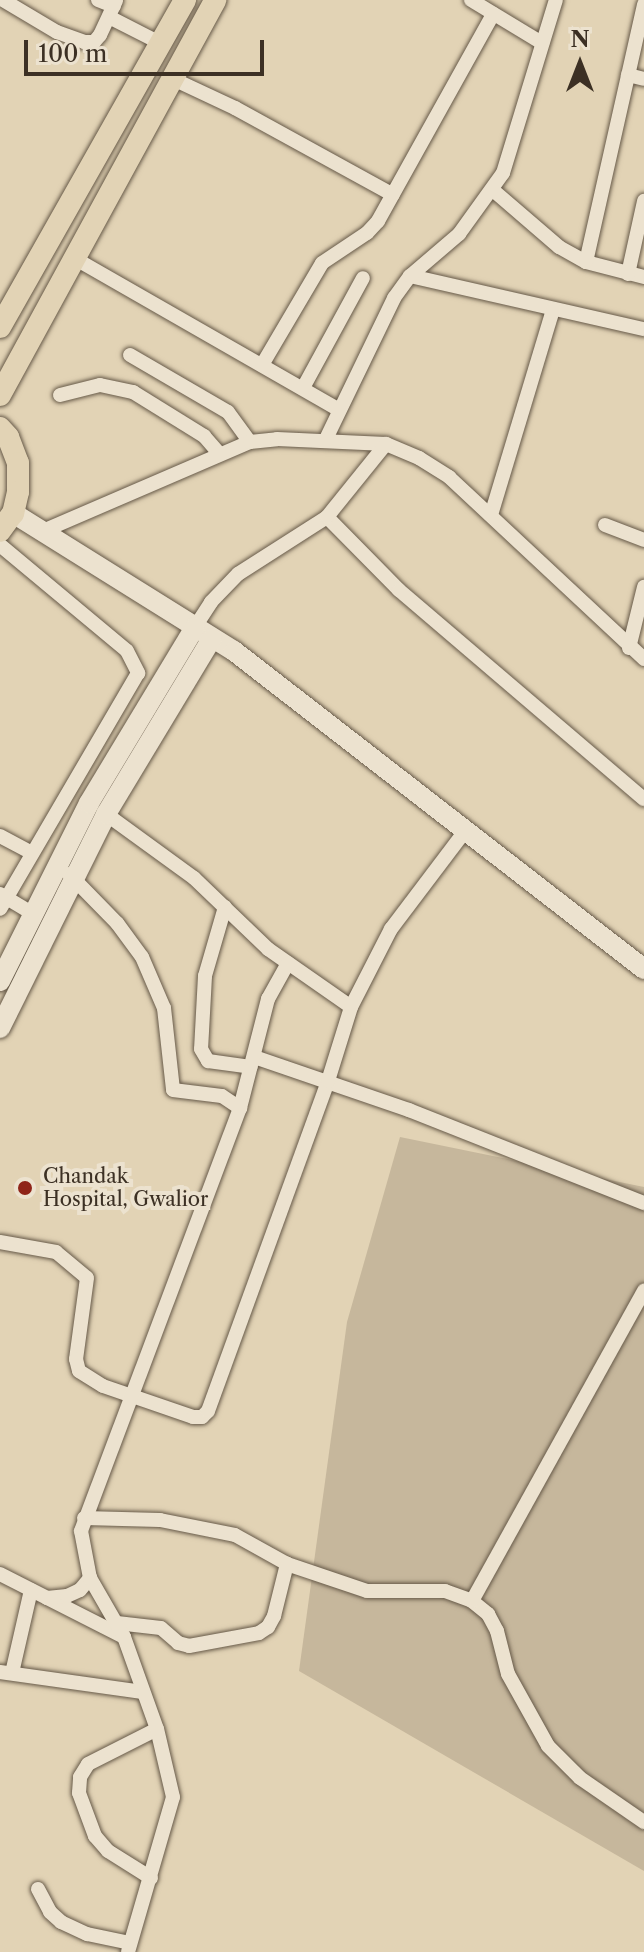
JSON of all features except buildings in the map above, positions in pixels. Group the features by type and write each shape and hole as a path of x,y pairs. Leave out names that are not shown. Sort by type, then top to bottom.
{"main road":[{"path":"0,327 185,0"},
{"path":"0,395 215,0"},
{"path":"0,428 18,463 18,492 6,522"}],"street":[{"path":"3,0 57,32 84,42 94,42 113,8"},
{"path":"98,0 160,43"},
{"path":"471,0 542,43"},
{"path":"325,441 394,298 410,276 459,234 494,191 515,144 529,82 556,0"},
{"path":"586,262 644,4"},
{"path":"262,365 322,263 367,233 393,195 493,14"},
{"path":"628,75 644,79"},
{"path":"171,78 247,115 393,195"},
{"path":"494,191 559,247 586,262 644,277"},
{"path":"628,274 644,201"},
{"path":"74,258 338,409"},
{"path":"410,276 644,329"},
{"path":"303,388 363,278"},
{"path":"491,515 553,309"},
{"path":"130,355 228,412 250,442"},
{"path":"60,395 100,385 133,392 204,436 219,453"},
{"path":"43,531 250,442 386,444 419,458 449,477 644,659"},
{"path":"0,1028 106,814 203,632 211,602 238,574 327,517 386,444"},
{"path":"327,517 399,590 644,799"},
{"path":"6,522 43,531 203,632 644,969"},
{"path":"605,525 644,540"},
{"path":"0,545 127,651 138,673 2,900 32,913"},
{"path":"629,648 644,587"},
{"path":"0,981 89,803 203,632"},
{"path":"106,814 194,878 288,963 351,1007"},
{"path":"0,1242 56,1252 82,1271 87,1285 77,1346 79,1371 103,1386 135,1394 193,1417 202,1417 208,1411 328,1081 351,1007 391,929 465,831"},
{"path":"0,836 32,853"},
{"path":"59,861 74,880 96,899 142,957 164,1008 173,1090 222,1096 240,1108"},
{"path":"225,907 205,976 201,1049 208,1061 252,1062 328,1081 644,1203"},
{"path":"38,1889 50,1912 61,1922 129,1948 173,1797 157,1729 124,1637 90,1578 80,1542 84,1518 135,1394 240,1108 257,1031 268,999 288,963"},
{"path":"472,1601 644,1291"},
{"path":"84,1518 160,1520 235,1535 287,1564 367,1591 445,1591 472,1601 492,1622 508,1674 548,1746 580,1778 644,1822"},
{"path":"117,1623 161,1628 183,1646 259,1633 268,1627 274,1616 287,1564"},
{"path":"0,1574 124,1637"},
{"path":"47,1598 67,1596 80,1590 90,1578"},
{"path":"31,1590 6,1672 143,1692"},
{"path":"151,1878 108,1851 95,1836 79,1793 80,1777 88,1764 157,1729"}],"shaded area":[{"path":"400,1137 644,1187 644,1871 299,1671 347,1322"}],"place":[{"name":"Chandak Hospital, Gwalior","path":"25,1188"}]}
